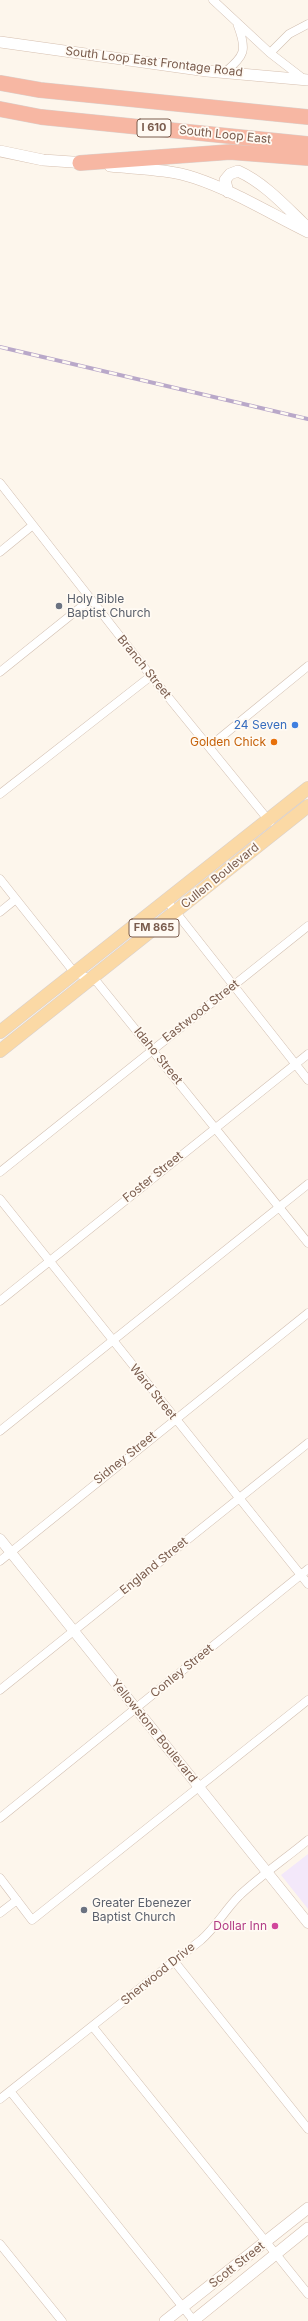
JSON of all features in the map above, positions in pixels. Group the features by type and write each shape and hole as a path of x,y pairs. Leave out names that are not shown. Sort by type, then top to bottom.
{"highway":[{"name":"I 610","path":"0,83 40,90 308,117"},
{"name":"South Loop East","path":"0,110 41,117 308,144"},
{"path":"80,163 230,152 308,158"}],"main road":[{"name":"South Loop East Frontage Road","path":"0,42 225,72 306,80"},
{"path":"0,152 43,160 172,172 195,178 228,192 308,232"},
{"path":"228,192 225,180 230,174 238,170 270,193 308,228"},
{"name":"Cullen Boulevard","path":"0,1032 308,788"},
{"name":"Cullen Boulevard","path":"5,1047 308,806"},
{"path":"0,1032 5,1047"},
{"name":"Scott Street","path":"165,2321 308,2208"},
{"name":"Scott Street","path":"193,2321 308,2228"}],"street":[{"path":"213,0 238,25 270,53 306,80"},
{"path":"270,53 290,34 308,24"},
{"path":"225,72 243,55 244,43 238,25"},
{"name":"Branch Street","path":"0,484 151,676 277,830"},
{"path":"0,552 33,525"},
{"path":"0,672 91,599"},
{"path":"209,747 308,666"},
{"path":"0,794 151,676"},
{"path":"0,879 74,972"},
{"path":"0,912 16,899"},
{"path":"167,901 308,1080"},
{"name":"Eastwood Street","path":"0,1172 152,1049 308,926"},
{"name":"Idaho Street","path":"74,972 97,982 308,1243"},
{"name":"Foster Street","path":"0,1301 214,1127 308,1054"},
{"path":"0,1431 111,1340 308,1184"},
{"name":"Ward Street","path":"0,1199 111,1340 240,1497 308,1584"},
{"name":"Sidney Street","path":"0,1561 174,1418 308,1312"},
{"name":"England Street","path":"0,1690 308,1443"},
{"name":"Yellowstone Boulevard","path":"0,1539 308,1924"},
{"name":"Conley Street","path":"0,1818 308,1569"},
{"path":"0,1878 32,1920 308,1700"},
{"name":"Sherwood Drive","path":"0,2099 93,2027 214,1929 238,1898 308,1840"},
{"path":"0,1913 17,1900"},
{"path":"174,1961 308,2129"},
{"path":"93,2027 308,2294"},
{"path":"10,2091 193,2321"},
{"path":"0,2244 62,2321"}],"shaded area":[{"path":"308,1854 308,1909 281,1875"}],"railway":[{"path":"0,347 308,419"}],"place":[{"name":"Holy Bible Baptist Church","path":"59,606"},
{"name":"24 Seven","path":"295,725"},
{"name":"Golden Chick","path":"274,742"},
{"name":"Greater Ebenezer Baptist Church","path":"84,1910"},
{"name":"Dollar Inn","path":"275,1926"}]}
